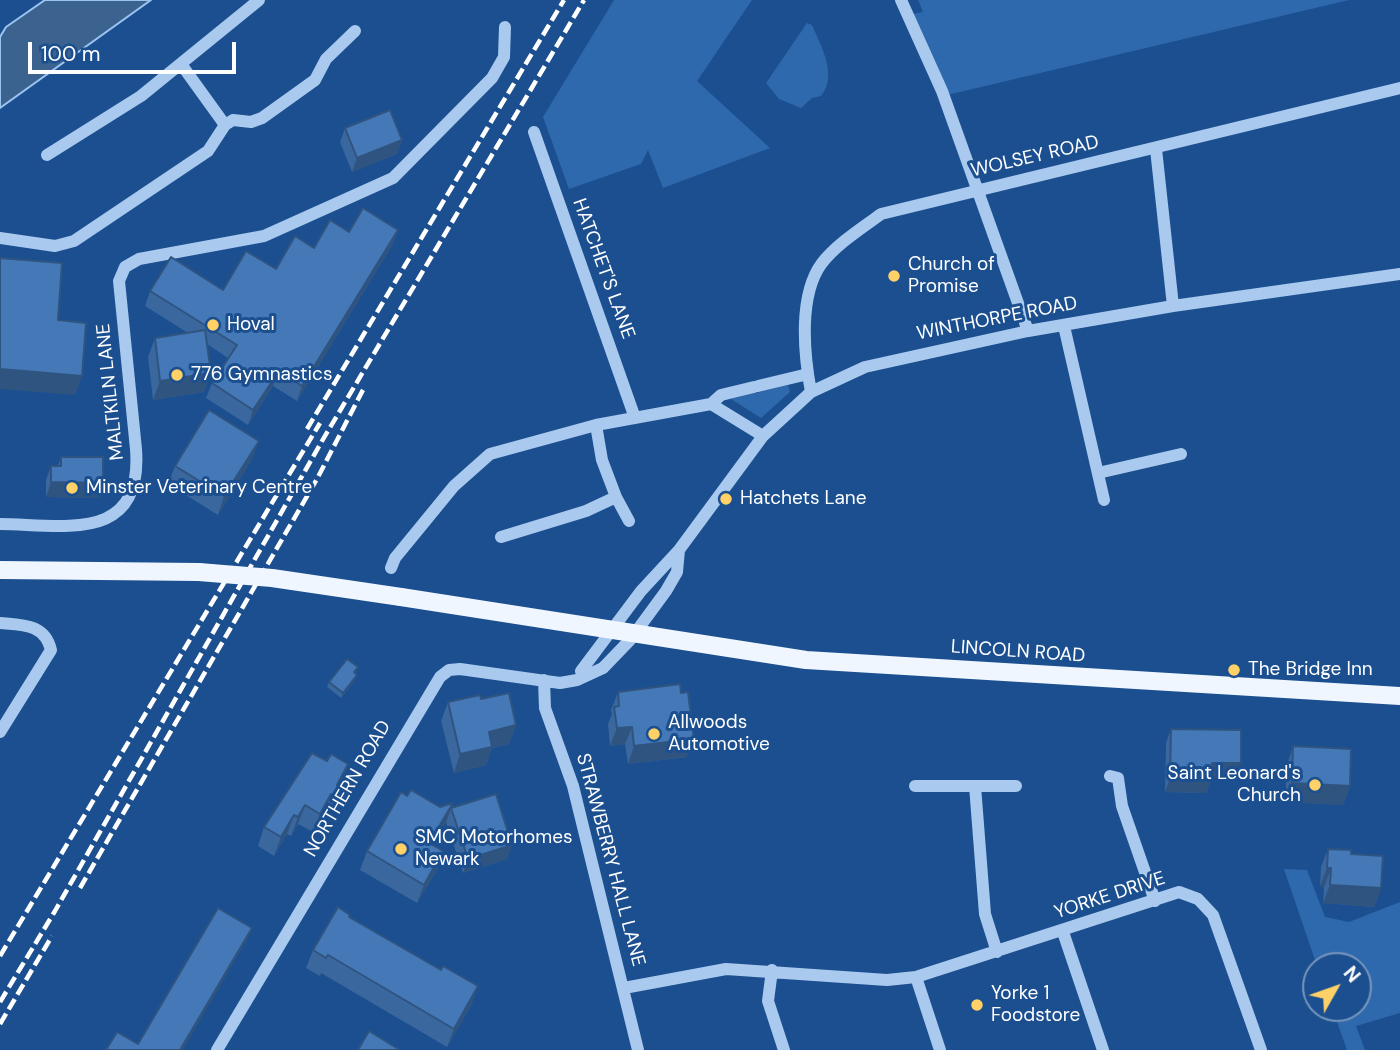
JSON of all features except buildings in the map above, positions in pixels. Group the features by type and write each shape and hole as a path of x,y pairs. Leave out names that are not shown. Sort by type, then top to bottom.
{"main road":[{"name":"LINCOLN ROAD","path":"0,570 199,572 272,578 806,660 1400,696"}],"street":[{"path":"47,155 141,96 259,0"},
{"path":"901,0 942,90 1028,331"},
{"name":"MALTKILN LANE","path":"0,524 90,526 115,516 134,492 138,469 119,281 125,268 139,259 215,248 264,236 393,178 492,78 504,57 505,27"},
{"path":"0,238 55,246 74,241 208,151 225,125 233,120 251,122 262,118 316,80 326,59 355,31"},
{"path":"181,64 225,125"},
{"name":"WOLSEY ROAD","path":"811,392 804,329 809,298 820,265 843,242 881,215 1400,88"},
{"name":"HATCHET'S LANE","path":"534,132 635,418"},
{"path":"1156,149 1173,306"},
{"name":"WINTHORPE ROAD","path":"611,629 680,550 763,436 811,392 865,367 1028,331 1173,306 1400,274"},
{"path":"1065,326 1104,500"},
{"path":"391,568 395,558 454,486 490,453 596,425 710,404 721,395 808,374"},
{"path":"710,404 763,436"},
{"path":"596,425 602,460 615,497 629,521"},
{"path":"1098,473 1181,454"},
{"path":"500,537 586,511 615,497"},
{"name":"WINTHORPE ROAD","path":"634,634 677,572 680,550"},
{"path":"0,623 36,627 49,638 51,650 0,732"},
{"path":"583,677 581,671 611,629"},
{"name":"NORTHERN ROAD","path":"217,1050 440,677 449,670 460,669 569,682 603,668 634,634"},
{"name":"STRAWBERRY HALL LANE","path":"544,680 545,708 573,786 638,1050"},
{"path":"1110,776 1118,778 1122,806 1155,901"},
{"path":"915,786 1016,786"},
{"path":"975,786 985,914 997,952"},
{"name":"YORKE DRIVE","path":"624,988 726,969 772,970 887,980 916,977 1063,932 1179,892 1198,899 1213,915 1261,1050"},
{"path":"1063,932 1103,1050"},
{"path":"772,970 768,1001 784,1050"},
{"path":"916,977 940,1050"}],"shaded area":[{"path":"45,0 151,0 0,108 0,37 6,27"},
{"path":"614,0 752,0 697,81 770,148 663,188 648,150 641,164 569,189 543,117"},
{"path":"918,0 1349,0 943,96 907,15 923,12"},
{"path":"807,23 812,25 823,51 828,79 821,96 812,98 801,108 779,99 766,83"},
{"path":"788,385 790,392 761,418 731,399"},
{"path":"1284,869 1307,870 1325,917 1349,922 1400,902 1400,1013 1372,1021 1372,952 1312,952"},
{"path":"1337,1022 1370,1022 1356,1026 1365,1050 1347,1050"}],"railway":[{"path":"307,429 564,0"},
{"path":"0,1002 55,911 322,441 584,0"},
{"path":"80,888 317,479 365,386"},
{"path":"0,956 320,423"},
{"path":"0,1024 52,936"}],"place":[{"name":"Church of Promise","path":"894,276"},
{"name":"Hoval","path":"213,325"},
{"name":"776 Gymnastics","path":"177,375"},
{"name":"Minster Veterinary Centre","path":"72,488"},
{"name":"Hatchets Lane","path":"726,499"},
{"name":"The Bridge Inn","path":"1234,670"},
{"name":"Allwoods Automotive","path":"654,734"},
{"name":"Saint Leonard's Church","path":"1315,785"},
{"name":"SMC Motorhomes Newark","path":"401,849"},
{"name":"Yorke 1 Foodstore","path":"977,1005"}]}
